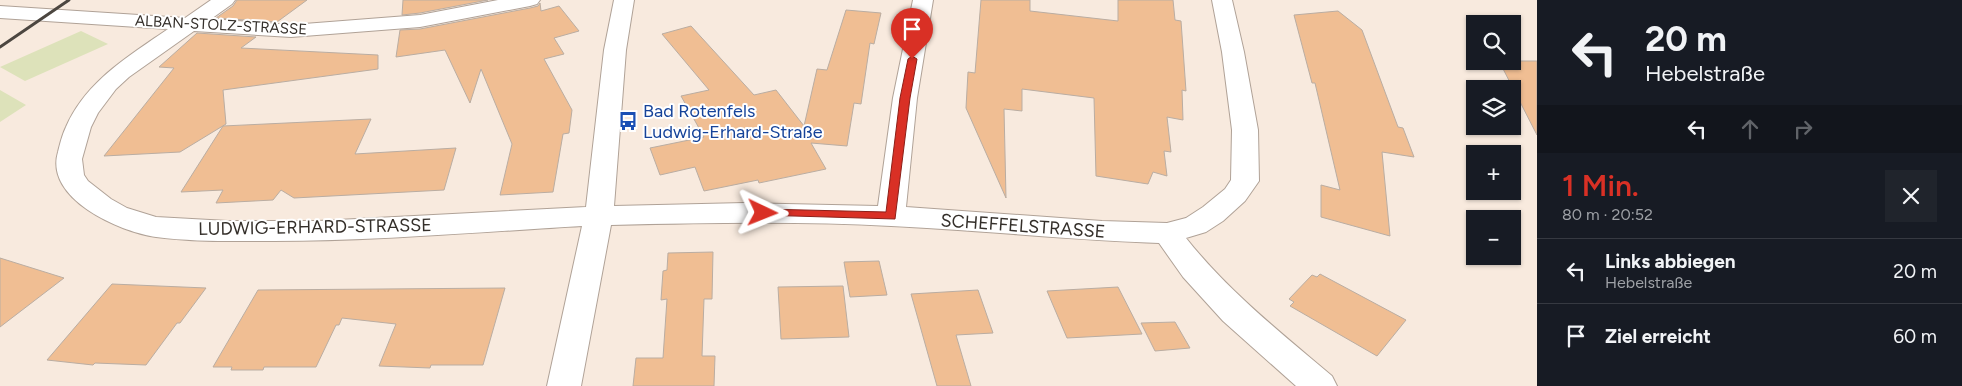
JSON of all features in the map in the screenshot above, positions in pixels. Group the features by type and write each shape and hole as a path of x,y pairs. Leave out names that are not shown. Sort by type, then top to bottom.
{"street":[{"name":"LUDWIG-ERHARD-STRASSE","path":"225,0 135,61 108,84 87,111 72,143 69,159 71,175 78,187 101,206 117,215 155,227 228,232 318,231 599,216"},
{"name":"ALBAN-STOLZ-STRASSE","path":"0,12 304,31 420,21 530,0"},
{"path":"564,386 599,216 615,50 624,0"},
{"path":"891,216 905,98 924,0"},
{"name":"SCHEFFELSTRASSE","path":"599,216 745,212 891,216 1102,231 1167,233 1196,225 1213,214 1234,195 1245,181 1245,130 1233,52 1222,0"},
{"path":"1167,233 1194,269 1234,312 1320,386"}],"green space":[{"path":"81,31 108,44 25,81 0,67"},
{"path":"0,90 26,105 0,122"}],"building":[{"path":"237,0 307,0 277,22 216,18 233,6"},
{"path":"403,0 488,0 402,15"},
{"path":"981,0 1030,0 1030,11 1118,21 1118,0 1173,0 1175,20 1181,21 1186,91 1182,90 1183,120 1167,117 1171,152 1164,151 1167,176 1153,172 1148,184 1096,176 1094,98 1022,89 1022,111 1004,109 1006,198 966,108 968,72 975,73"},
{"path":"540,3 541,11 559,6 579,31 554,38 564,54 544,59 572,110 569,133 563,134 553,192 500,195 512,144 481,69 470,103 445,50 396,57 400,30 420,29 530,8 538,6"},
{"path":"846,10 881,13 874,44 870,43 861,104 854,103 847,146 811,143 826,169 759,183 758,180 704,191 695,167 660,175 650,148 704,137 681,96 709,90 662,34 691,26 754,95 776,90 804,126 817,69 827,70"},
{"path":"1338,11 1362,30 1398,127 1403,128 1414,157 1382,152 1390,236 1321,217 1321,185 1340,190 1315,83 1312,83 1294,15"},
{"path":"197,33 256,37 241,48 378,55 378,69 223,90 226,124 180,152 104,156 174,68 159,67"},
{"path":"1521,61 1537,61 1537,135 1521,104 1521,80 1509,80 1504,70 1521,70"},
{"path":"371,119 355,154 456,148 444,190 294,198 281,190 273,200 216,203 223,190 181,192 223,126"},
{"path":"713,252 712,299 704,299 702,356 715,356 714,386 633,386 636,358 663,358 667,299 661,300 663,271 667,270 668,253"},
{"path":"0,258 64,278 0,327"},
{"path":"879,261 887,295 850,297 844,262"},
{"path":"1320,274 1406,320 1377,356 1290,306 1294,302 1289,299 1312,275 1317,277"},
{"path":"112,284 206,288 146,365 95,363 93,365 47,360"},
{"path":"843,286 849,337 781,339 778,287"},
{"path":"1118,287 1142,334 1067,338 1047,291"},
{"path":"505,288 483,365 431,365 430,368 379,366 396,324 342,318 339,325 336,325 316,367 264,367 263,370 231,370 232,367 213,367 258,290"},
{"path":"978,290 993,333 956,335 971,386 937,386 911,294"},
{"path":"1175,322 1190,348 1155,351 1141,323"}],"railway":[{"path":"0,47 69,0"}],"place":[{"name":"Bad Rotenfels Ludwig-Erhard-Straße","path":"628,121"}],"route":[{"path":"763,213 891,216 905,98 912,59"}]}
